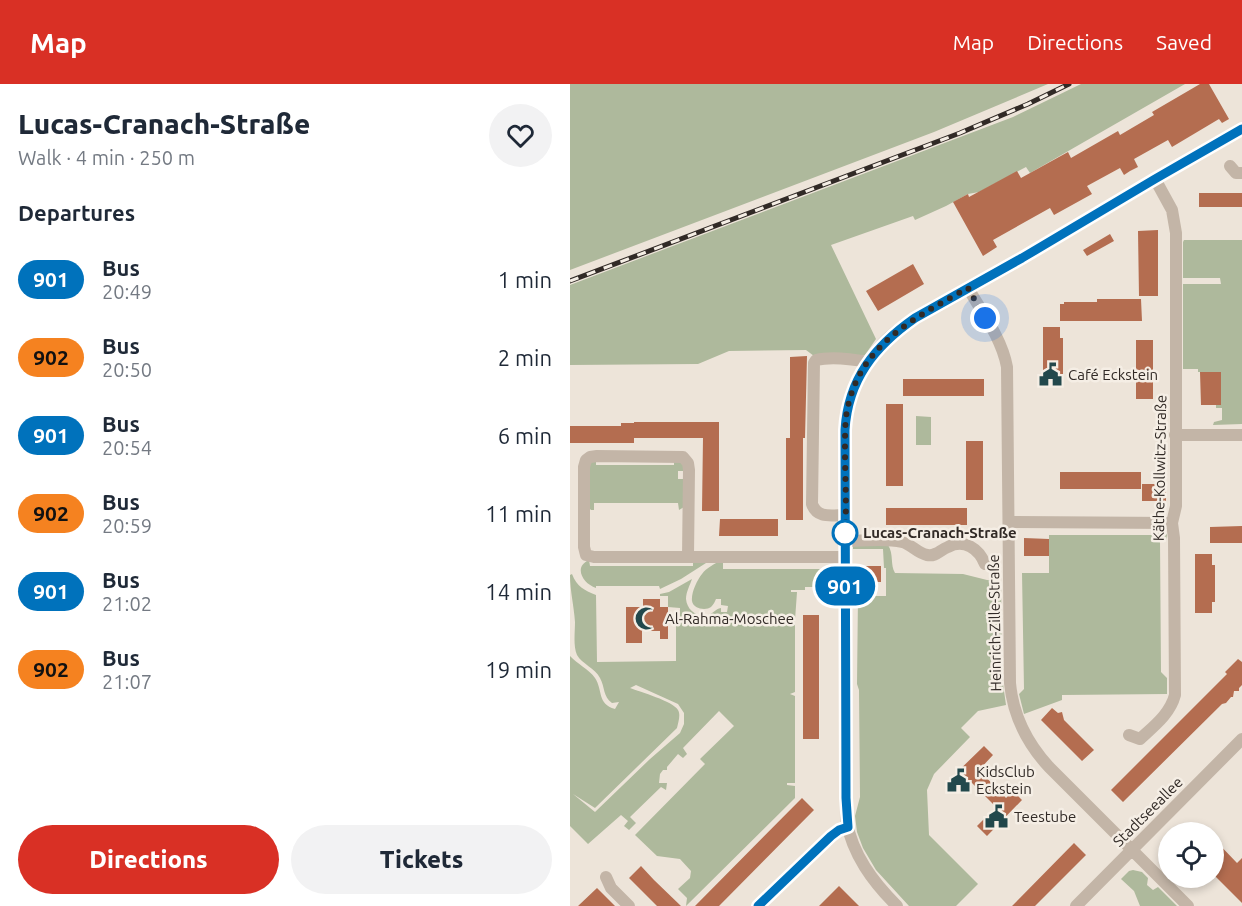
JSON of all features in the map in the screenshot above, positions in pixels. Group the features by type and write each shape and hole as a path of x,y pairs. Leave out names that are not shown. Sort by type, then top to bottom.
{"street":[{"path":"897,906 862,865 848,827 846,794 846,417 856,384 868,362 902,327 1242,129"},
{"path":"1230,166 1236,173 1242,173"},
{"name":"Käthe-Kollwitz-Straße","path":"1129,735 1140,739 1159,722 1169,709 1175,695 1172,523 1176,506 1176,233 1172,210 1155,179"},
{"name":"Heinrich-Zille-Straße","path":"968,288 995,335 1006,359 1007,367 1010,683 1013,706 1021,727 1039,757 1188,906"},
{"path":"845,515 821,515 813,509 813,368 816,360 821,359 850,359 868,362"},
{"path":"1175,435 1242,435"},
{"path":"688,557 689,470 688,463 683,457 597,456 586,460 584,467 584,547 586,555 594,557 688,557 846,557"},
{"path":"1008,522 1172,523"},
{"path":"845,541 899,541 909,544 921,554 931,556 952,545 965,544 978,552 986,564"},
{"name":"Stadtseeallee","path":"1076,906 1242,739"},
{"path":"758,906 831,836 848,827"},
{"path":"606,877 611,888 629,906"}],"green space":[{"path":"570,84 1048,84 934,132 570,270"},
{"path":"1081,84 1185,84 1030,173 1026,167 979,192 968,194 915,220 913,216 831,245 876,339 865,355 814,356 806,350 729,351 698,364 570,365 570,285 1013,117"},
{"path":"1184,240 1242,240 1242,424 1213,425 1214,422 1222,420 1222,408 1216,408 1216,405 1221,404 1220,372 1183,369 1183,284 1221,284 1220,278 1183,278"},
{"path":"916,416 931,417 931,445 916,445"},
{"path":"596,459 596,465 674,465 674,459 681,461 686,471 678,471 678,479 685,479 684,507 679,510 678,503 594,503 594,510 591,510 589,508 588,463"},
{"path":"1158,529 1164,530 1167,535 1166,540 1160,541 1161,672 1167,678 1167,694 1062,695 1062,700 1024,714 1019,694 1024,689 1022,573 1049,573 1049,535 1154,535"},
{"path":"853,544 888,545 895,573 963,574 1001,581 1002,677 1006,705 978,711 961,728 970,737 934,774 927,790 929,835 978,884 956,906 909,906 876,870 857,832 855,816 860,797 859,690 857,684 858,596 886,596 886,568 884,568 883,549 853,549"},
{"path":"589,560 590,566 693,566 693,561 706,563 660,589 659,586 596,586 596,588 587,583 581,571 584,563"},
{"path":"723,560 723,569 826,569 831,573 831,587 805,587 805,590 791,590 791,592 797,592 795,692 790,694 795,696 795,783 787,783 787,785 795,786 795,798 686,906 687,898 678,889 690,878 691,871 680,859 657,856 635,835 705,764 700,759 734,726 719,711 683,748 687,754 683,758 678,754 667,770 663,770 660,774 659,783 667,783 666,790 661,787 630,817 636,823 629,830 624,826 628,821 621,815 588,844 570,826 570,656 595,678 605,704 615,709 619,702 609,701 598,675 577,655 570,575 572,574 581,588 596,595 597,662 676,661 676,622 680,622 680,608 668,607 668,596 660,596 660,594 669,592 692,579 686,599 690,610 704,616 721,608 721,612 727,612 728,606 721,605 721,599 716,599 711,607 706,609 697,607 692,601 693,591 700,577","holes":["636,685 678,704 684,713 684,724 680,733 595,812 573,794 595,808 677,728 679,714 675,707 630,688"]},
{"path":"1129,871 1142,872 1148,878 1147,885 1153,890 1158,887 1177,906 1140,906 1134,891 1121,879"}],"building":[{"path":"1200,84 1209,84 1229,119 1222,123 1219,119 1172,147 1168,140 1134,159 1138,167 1124,175 1120,168 1087,186 1092,194 1054,215 1050,208 993,240 997,247 983,256 953,202 968,194 969,197 1017,171 1021,178 1068,152 1071,158 1118,131 1120,135 1154,115 1152,112"},
{"path":"1199,193 1242,193 1242,207 1199,207"},
{"path":"1158,230 1158,296 1139,296 1138,231"},
{"path":"1110,234 1114,241 1087,256 1083,250"},
{"path":"913,264 924,284 878,311 866,291"},
{"path":"1097,299 1141,299 1142,321 1060,321 1060,304 1097,302"},
{"path":"1043,327 1060,327 1060,338 1063,338 1063,374 1060,374 1060,386 1043,386"},
{"path":"1136,340 1153,340 1153,399 1136,399"},
{"path":"807,356 805,438 803,438 803,520 786,520 786,438 790,438 790,357"},
{"path":"1200,372 1221,372 1221,405 1201,405"},
{"path":"903,379 984,379 984,396 903,396"},
{"path":"886,404 903,404 903,486 886,486"},
{"path":"719,422 719,511 702,511 703,438 634,438 634,443 570,443 570,426 621,426 621,423"},
{"path":"966,441 983,441 983,500 966,500"},
{"path":"1060,472 1141,472 1141,489 1060,489"},
{"path":"1142,484 1166,484 1166,501 1142,501"},
{"path":"886,508 967,508 967,525 886,525"},
{"path":"720,519 778,519 778,536 719,536"},
{"path":"1242,526 1242,543 1210,543 1210,527"},
{"path":"1024,538 1049,539 1049,556 1024,556"},
{"path":"1195,554 1212,554 1212,565 1215,565 1215,602 1212,602 1212,613 1195,613"},
{"path":"864,566 881,566 881,582 864,582"},
{"name":"Al-Rahma-Moschee","path":"643,599 660,599 660,607 668,607 668,639 660,639 660,631 642,631 642,643 626,643 626,607 643,607"},
{"path":"803,615 819,615 819,739 803,739"},
{"path":"1238,659 1242,662 1242,685 1239,691 1234,691 1233,697 1222,704 1123,802 1111,790 1227,674 1225,672"},
{"path":"1052,708 1058,713 1062,712 1064,720 1094,750 1082,761 1041,720"},
{"path":"984,746 993,755 979,770 1006,798 1013,791 1022,800 987,836 977,826 996,807 969,780 959,790 949,780"},
{"path":"802,798 814,810 719,906 695,906"},
{"path":"1074,843 1086,855 1035,906 1012,906"},
{"path":"1224,849 1237,863 1242,858 1242,903 1224,885"},
{"path":"641,866 681,906 657,906 629,878"},
{"path":"839,886 859,906 819,906"},
{"path":"597,888 615,906 578,906"}],"railway":[{"path":"570,281 960,133 1069,84"}],"bus line":[{"name":"901","path":"758,906 831,836 848,827 846,820 845,430 853,390 864,368 892,335 915,318 1242,129"}],"place":[{"name":"Café Eckstein","path":"1050,375"},
{"name":"Lucas-Cranach-Straße","path":"845,533"},
{"name":"Al-Rahma-Moschee","path":"647,619"},
{"name":"KidsClub Eckstein","path":"958,781"},
{"name":"Teestube","path":"996,817"}],"route":[{"path":"845,533 846,417 853,390 864,368 883,344 902,327 968,288 985,318"}]}
